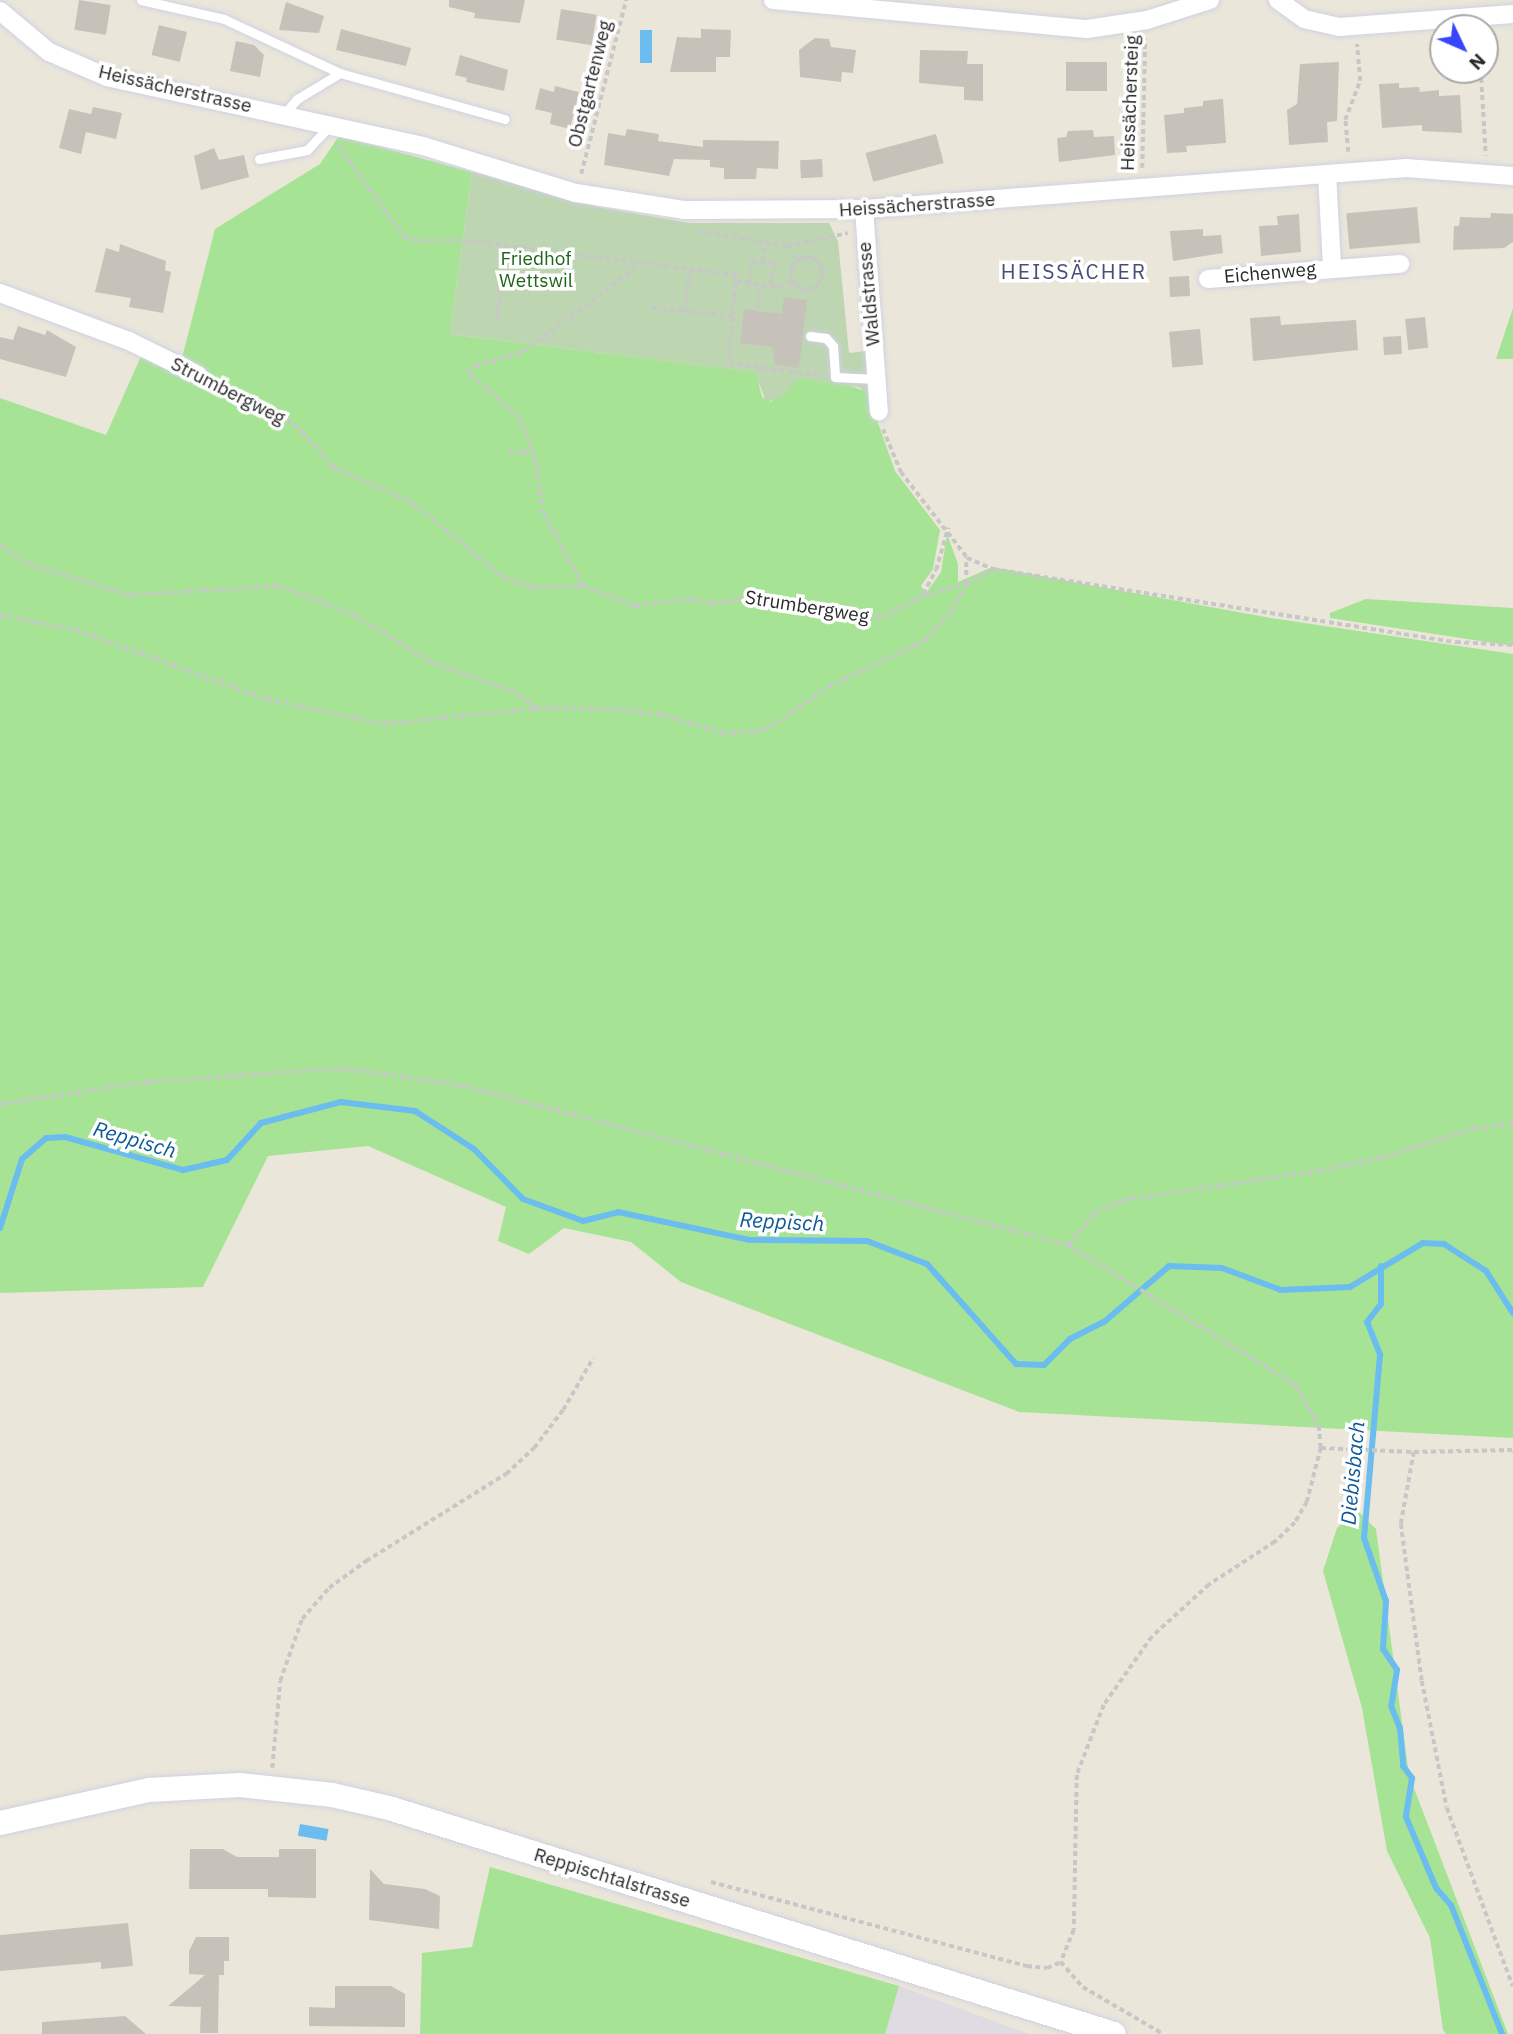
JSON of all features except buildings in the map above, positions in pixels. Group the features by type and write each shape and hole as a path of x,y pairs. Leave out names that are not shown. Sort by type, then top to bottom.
{"main road":[{"name":"Reppischtalstrasse","path":"0,1823 100,1798 200,1786 270,1787 389,1808 1103,2032"}],"street":[{"path":"774,0 1087,29 1147,20 1210,0"},
{"path":"1278,0 1304,19 1339,27 1513,14"},
{"name":"Heissächerstrasse","path":"0,11 48,52 107,77 330,124 612,200 701,211 864,209 1406,168 1513,176"},
{"name":"Eichenweg","path":"1327,174 1332,267"},
{"name":"Waldstrasse","path":"864,209 879,411"},
{"name":"Eichenweg","path":"1208,279 1332,267 1400,264"},
{"name":"Strumbergweg","path":"0,293 129,341 198,375"}],"lane":[{"path":"141,0 224,19 340,73 505,119"},
{"path":"284,114 296,99 340,73"},
{"path":"259,159 307,150 328,132 330,124"},
{"name":"Waldstrasse","path":"810,335 826,338 833,346 835,377"},
{"path":"835,377 876,379"}],"path":[{"name":"Obstgartenweg","path":"581,175 625,0"},
{"name":"Heissächersteig","path":"1141,187 1147,20"},
{"path":"1349,157 1345,120 1360,81 1357,41"},
{"path":"1482,84 1486,152"},
{"path":"351,165 404,237 420,241 462,240 736,275 729,363 835,377"},
{"path":"688,228 764,245 787,246 864,231"},
{"path":"498,320 505,245"},
{"path":"763,262 764,245"},
{"path":"803,258 822,267 817,287 803,290 792,281 792,267 803,258"},
{"path":"749,284 752,261 775,263 771,286"},
{"path":"583,586 542,513 532,449 516,412 468,376 470,368 523,352 640,264"},
{"path":"685,311 689,270"},
{"path":"736,282 771,286 792,281"},
{"path":"757,310 760,285"},
{"path":"652,308 733,316"},
{"name":"Strumbergweg","path":"198,375 281,414 334,468 412,502 503,577 533,588 583,586 635,606 689,599 712,604 760,596 811,612 867,619 883,617 922,596 966,584 993,569"},
{"path":"0,614 76,631 267,699 384,724 537,708 614,709 663,715 723,733 754,732 770,727 828,687 923,641 952,611 966,584 966,557 948,528 901,472 886,443 879,411"},
{"path":"508,452 524,453 532,449"},
{"path":"922,596 936,570 948,528"},
{"path":"0,544 29,564 128,595 279,586 354,615 433,663 512,691 537,708"},
{"path":"966,557 993,569 1456,642 1513,645"},
{"path":"0,1104 148,1082 341,1068 465,1086 1068,1245 1297,1386 1319,1426 1321,1448 1307,1502 1295,1523 1184,1605 1145,1645 1104,1705 1077,1775 1074,1930 1061,1962 1047,1968 1027,1966 704,1880"},
{"path":"1068,1245 1094,1213 1123,1200 1317,1171 1382,1158 1474,1129 1513,1124"},
{"path":"270,1787 280,1681 302,1619 330,1587 506,1474 534,1447 563,1410 593,1358"},
{"path":"1321,1448 1400,1452 1513,1450"},
{"path":"1414,1452 1401,1524 1427,1706 1447,1808 1513,1986"},
{"path":"1061,1962 1083,1987 1163,2034"}],"shaded area":[{"path":"899,1986 1029,2034 885,2034"}],"green space":[{"path":"339,136 472,172 450,334 756,372 762,397 771,402 800,378 843,383 867,392 895,471 940,530 933,569 921,586 926,593 941,572 947,534 958,564 958,582 992,567 1271,618 1513,654 1513,1438 1019,1412 681,1282 631,1242 564,1228 529,1254 498,1241 506,1207 368,1146 268,1156 203,1287 0,1293 0,398 106,435 142,354 182,358 215,229 320,164"},
{"name":"Friedhof Wettswil","path":"472,172 598,207 690,223 829,223 838,241 849,353 866,351 872,399 859,387 800,378 778,399 766,402 755,372 450,334"},
{"path":"1513,308 1513,359 1496,359"},
{"path":"1366,599 1513,608 1513,646 1330,618 1330,613"},
{"path":"1358,1511 1376,1529 1409,1775 1508,2034 1446,2034 1443,2030 1430,1938 1387,1851 1362,1708 1323,1571 1337,1528"},
{"path":"490,1867 899,1986 885,2034 420,2034 422,1953 472,1947"}],"water":[{"path":"640,30 652,30 652,63 640,63"},
{"path":"300,1824 329,1829 326,1841 298,1836"}],"waterway":[{"name":"Reppisch","path":"0,1228 22,1159 46,1138 65,1137 183,1170 227,1160 261,1123 341,1102 415,1111 474,1149 523,1199 583,1221 618,1212 750,1240 867,1241 927,1264 1016,1364 1044,1365 1070,1339 1104,1322 1169,1266 1222,1268 1281,1290 1350,1287 1423,1243 1444,1244 1486,1271 1513,1313"},
{"name":"Diebisbach","path":"1381,1266 1381,1304 1367,1322 1380,1355 1364,1538 1386,1601 1383,1649 1397,1670 1391,1706 1400,1728 1403,1766 1412,1778 1406,1817 1436,1888 1451,1905 1502,2034"}],"district":[{"name":"HEISSÄCHER","path":"1074,271"}]}
